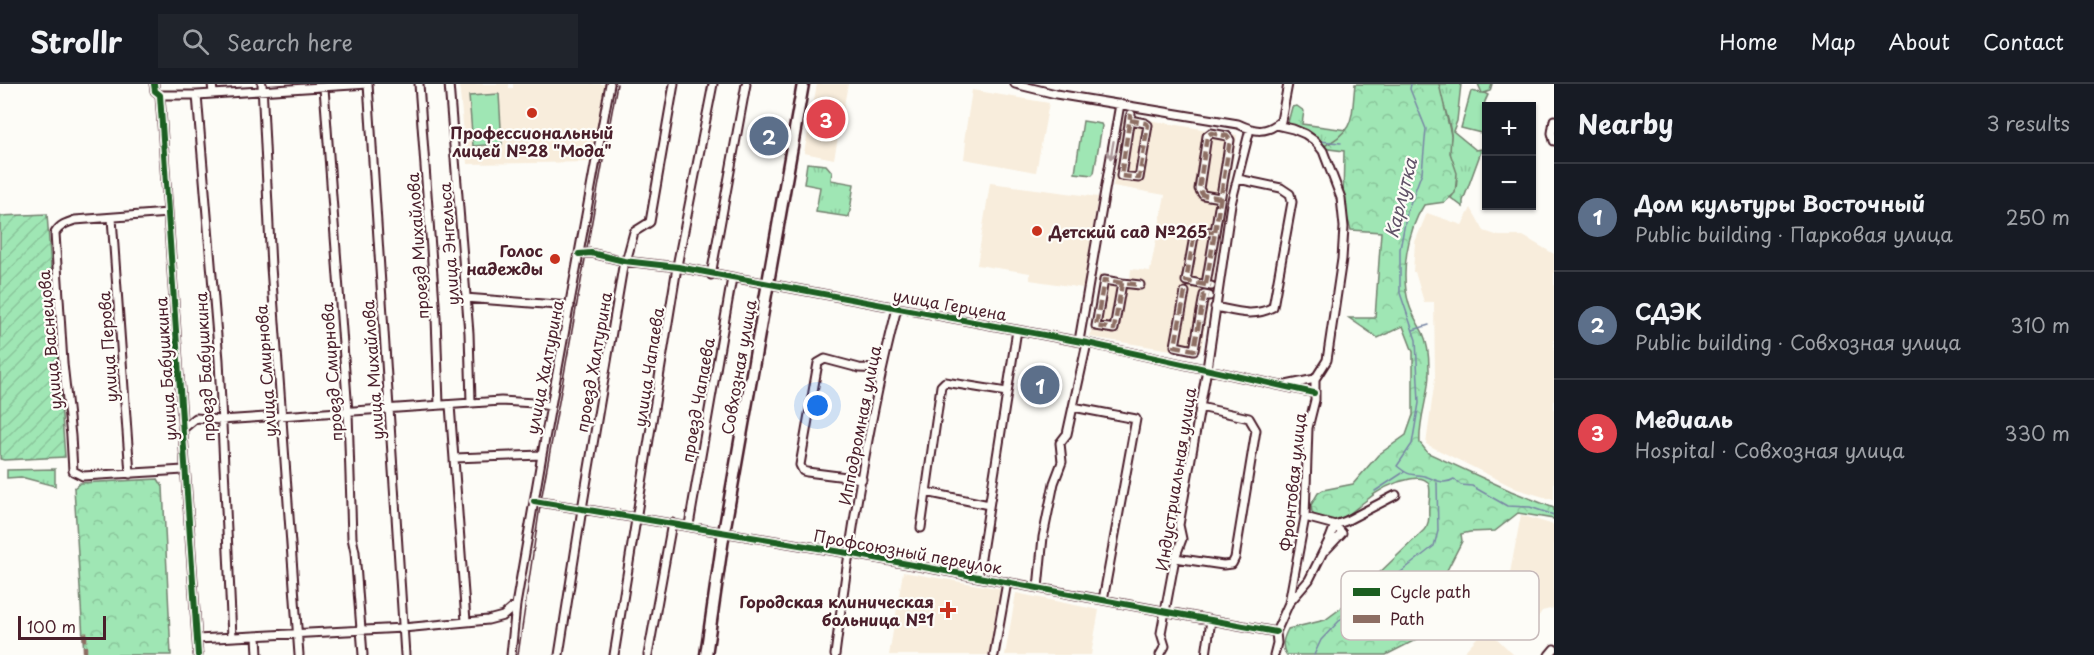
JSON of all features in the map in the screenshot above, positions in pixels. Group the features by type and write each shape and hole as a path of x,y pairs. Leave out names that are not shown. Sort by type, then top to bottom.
{"street":[{"name":"улица Бабушкина","path":"154,84 155,91 160,95 198,655"},
{"path":"212,84 213,93"},
{"path":"160,95 197,95 262,88 324,88 368,84"},
{"name":"улица Михайлова","path":"368,84 405,655"},
{"name":"проезд Михайлова","path":"419,84 440,405"},
{"name":"улица Энгельса","path":"449,84 471,403"},
{"name":"улица Халтурина","path":"511,655 516,605 550,406 610,84"},
{"name":"проезд Халтурина","path":"559,655 624,261 627,258 634,232 650,222 674,84"},
{"name":"улица Чапаева","path":"614,655 678,267 713,84"},
{"path":"711,274 746,84"},
{"name":"Совхозная улица","path":"706,655 724,531 803,84"},
{"path":"1015,84 1056,94 1238,124 1250,129 1269,130 1281,121 1288,84"},
{"name":"улица Смирнова","path":"262,88 271,267 299,655"},
{"name":"проезд Смирнова","path":"324,88 348,412 352,538 363,655"},
{"name":"проезд Бабушкина","path":"197,95 219,360 232,637"},
{"path":"1038,588 1043,537 1054,483 1062,462 1060,443 1067,434 1073,407 1120,104"},
{"path":"1131,117 1148,125 1139,178 1120,176 1131,117"},
{"path":"1554,120 1552,133 1554,141"},
{"name":"Фронтовая улица","path":"1274,655 1277,643 1276,632 1289,603 1305,517 1306,445 1315,400 1315,380 1327,360 1342,259 1344,227 1341,198 1323,151 1315,141 1293,129 1276,125"},
{"name":"Индустриальная улица","path":"1160,655 1165,646 1161,633 1164,611 1168,602 1175,558 1182,539 1179,525 1207,369 1231,204 1250,129"},
{"path":"1215,232 1197,230 1194,233 1186,281 1208,285 1230,140 1227,136 1211,133 1207,136 1199,189 1203,195 1220,198"},
{"path":"1215,307 1253,314 1273,307 1292,202 1290,194 1281,188 1238,179"},
{"path":"112,218 168,213"},
{"name":"улица Васнецова","path":"112,218 75,220 64,223 55,233 63,363 73,471 83,476 130,474"},
{"name":"улица Перова","path":"112,218 130,474"},
{"name":"улица Герцена","path":"579,254 591,253 624,261 678,267 1083,342 1314,393"},
{"name":"проезд Чапаева","path":"689,525 732,278"},
{"path":"1122,283 1114,329 1092,325 1104,280 1140,285"},
{"path":"1185,292 1175,350 1194,350 1204,296 1209,296"},
{"path":"465,298 570,306"},
{"name":"Ипподромная улица","path":"835,655 848,553 881,369 897,308"},
{"path":"978,577 1017,330"},
{"path":"862,479 807,472 800,465 819,361 825,359 859,368 881,369"},
{"path":"1284,386 1315,380"},
{"path":"921,528 940,386 945,382 1007,392"},
{"path":"182,409 196,418 221,420 501,401 550,406"},
{"path":"450,405 466,621"},
{"path":"1073,407 1136,419 1103,600"},
{"path":"1175,558 1223,565 1232,564 1235,558 1256,430 1249,418 1200,407"},
{"path":"184,428 196,418"},
{"path":"454,458 542,455"},
{"path":"130,474 184,470"},
{"path":"926,492 989,505"},
{"path":"1305,517 1335,525 1396,495"},
{"name":"Профсоюзный переулок","path":"534,501 724,531 1276,632"},
{"path":"648,655 672,523"},
{"path":"1289,603 1309,580 1335,525"},
{"path":"994,655 1007,582"},
{"path":"197,639 403,628 488,620 503,616 516,605"},
{"path":"1206,655 1211,620"},
{"path":"257,636 258,655"},
{"path":"1549,655 1554,649"}],"shaded area":[{"name":"Профессиональный лицей №28 \"Мода\"","path":"459,84 509,84 509,88 513,88 513,84 607,84 593,162 467,164"},
{"path":"817,84 848,84 834,159 804,153"},
{"path":"972,90 1049,103 1036,172 964,159 966,142 964,141"},
{"path":"1124,116 1237,135 1201,350 1196,354 1090,337 1099,274 1130,279 1131,269 1150,271 1165,195 1113,186"},
{"name":"Детский сад №265","path":"990,183 1098,197 1083,288 1030,280 1030,273 977,265"},
{"path":"1471,208 1484,231 1499,236 1523,236 1554,254 1554,500 1517,489 1426,444 1435,379 1434,302 1424,302 1415,272 1413,272 1415,242 1427,213 1462,225"},
{"path":"1521,515 1554,525 1554,608 1542,611 1539,616 1539,571 1510,571"},
{"name":"Городская клиническая больница №1","path":"903,572 1002,589 990,655 889,655"},
{"path":"1016,593 1099,610 1091,655 1005,655"},
{"path":"1475,640 1498,640 1514,655 1461,655"}],"green space":[{"path":"1355,84 1439,84 1451,135 1450,153 1457,173 1455,193 1445,202 1424,205 1413,227 1405,266 1409,304 1425,337 1428,356 1429,379 1420,443 1428,453 1554,508 1554,519 1518,513 1495,531 1461,534 1462,541 1447,571 1381,571 1426,527 1430,488 1423,479 1397,482 1369,498 1338,521 1329,522 1316,519 1312,512 1311,505 1318,493 1353,484 1378,455 1406,435 1413,415 1413,352 1403,326 1378,338 1349,318 1375,318 1381,232 1351,230 1343,203 1344,151 1321,148 1332,142 1346,129 1350,123"},
{"path":"1439,84 1461,84 1457,121 1453,131 1476,150 1482,149 1463,201 1463,207 1451,198 1456,187 1457,176 1449,151 1450,128"},
{"path":"1478,84 1492,84 1490,91 1484,93 1488,95 1485,102 1482,102 1482,133 1461,128 1471,91 1482,93"},
{"path":"499,94 502,144 473,146 469,96"},
{"path":"1297,106 1304,111 1302,124 1347,130 1321,148 1287,126 1292,107"},
{"path":"1083,121 1102,126 1092,175 1075,173"},
{"path":"807,163 826,165 832,172 831,180 854,184 849,217 816,212 820,187 804,184"},
{"path":"47,214 65,457 4,460 0,459 0,216"},
{"path":"55,469 55,486 21,477 7,478 7,470"},
{"path":"158,479 163,487 171,655 84,655 74,488 80,483"},
{"path":"1341,608 1341,640 1415,640 1386,655 1286,655 1283,642 1288,629 1325,620"}],"waterway":[{"name":"Карлутка","path":"1411,84 1410,89 1426,129 1422,172 1407,212 1400,249 1400,293 1416,340 1419,403 1412,444 1397,466 1408,473 1439,481 1446,482 1454,479 1461,485 1472,486 1507,506 1530,507 1554,515"},
{"path":"1319,141 1341,143"},
{"path":"1413,330 1429,325"},
{"path":"1375,491 1404,472"},
{"path":"1402,571 1434,546 1438,531 1437,483"},
{"path":"1314,655 1321,640 1341,619"}],"tram line":[{"path":"518,655 540,506 617,84"}],"marked path":[{"path":"1130,120 1148,125 1139,178 1121,176 1130,117 1131,114"},
{"path":"1215,232 1230,140 1227,136 1211,133 1207,136 1199,189 1203,195 1220,198"},
{"path":"1206,284 1215,232 1195,231 1186,281 1211,286"},
{"path":"1122,283 1104,280 1096,326 1114,329 1122,283 1140,285"},
{"path":"1185,292 1175,346 1194,350 1204,295 1209,296"},
{"path":"85,628 85,655"}],"cycle path":[{"path":"154,84 155,91 160,95 198,655"},
{"path":"579,254 591,253 624,261 678,267 1087,343 1314,393"},
{"path":"534,501 848,553 1276,632"}],"place":[{"name":"Профессиональный лицей №28 \"Мода\"","path":"532,113"},
{"name":"Медиаль","path":"826,119"},
{"name":"СДЭК","path":"769,136"},
{"name":"Детский сад №265","path":"1037,231"},
{"name":"Голос надежды","path":"555,259"},
{"name":"Дом культуры Восточный","path":"1040,385"},
{"name":"Городская клиническая больница №1","path":"948,610"}]}
